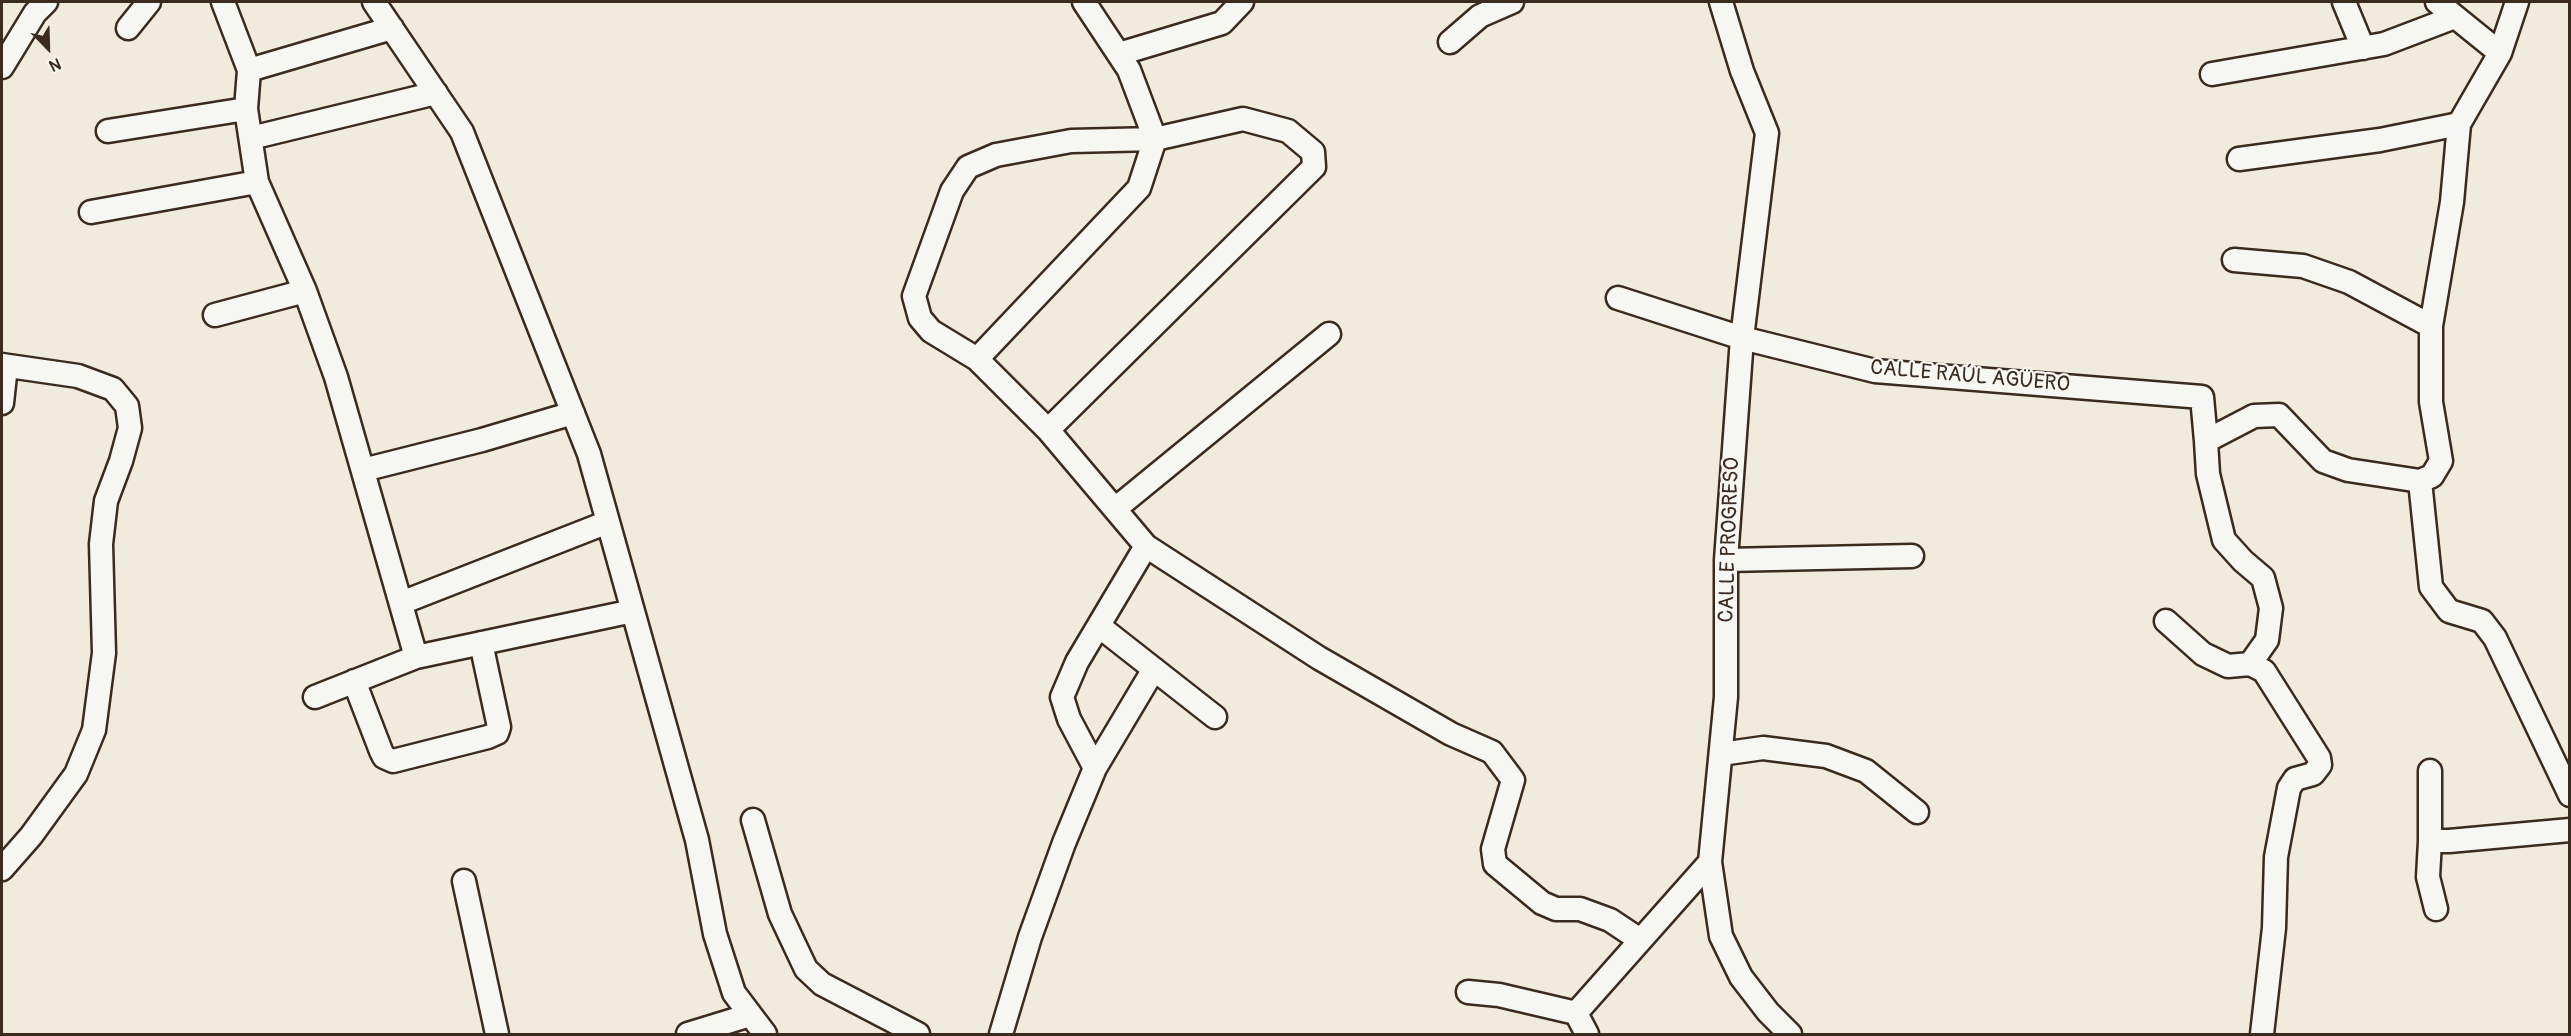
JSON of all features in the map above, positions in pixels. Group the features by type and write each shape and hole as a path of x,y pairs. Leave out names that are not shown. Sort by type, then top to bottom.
{"street":[{"path":"2,67 35,13 46,2"},
{"path":"128,28 149,2"},
{"path":"223,2 249,70 246,109 257,182 305,291 336,377 416,657"},
{"path":"374,2 462,132 589,454 697,840 715,934 734,993 765,1035"},
{"path":"976,359 1138,188 1155,139 1129,70 1084,2"},
{"path":"1119,54 1222,23 1242,2"},
{"path":"1450,42 1480,16 1512,2"},
{"name":"CALLE PROGRESO","path":"1721,2 1742,71 1767,133 1742,338 1726,560 1726,697 1710,862 1721,936 1741,977 1768,1012 1790,1035"},
{"path":"2344,2 2362,48"},
{"path":"2437,2 2500,53"},
{"path":"2250,664 2267,640 2271,608 2263,578 2224,540 2208,474 2206,441 2254,416 2279,415 2323,460 2348,470 2420,482 2432,476 2440,461 2431,402 2431,326 2452,202 2459,124 2500,53 2517,2"},
{"path":"2212,74 2384,44 2455,17"},
{"path":"249,70 392,28"},
{"path":"250,138 436,93"},
{"path":"108,131 246,109"},
{"path":"1048,430 1314,167 1313,152 1288,130 1243,119 1155,139 1071,141 996,155 968,167 952,191 914,297 920,318 931,331 976,359 1048,430 1146,546 1319,658 1451,734 1492,752 1513,780 1493,849 1495,864 1542,903 1556,909 1580,909 1600,916 1640,940"},
{"path":"2239,159 2380,140 2459,124"},
{"path":"91,212 257,182"},
{"path":"2234,260 2303,266 2349,282 2431,326"},
{"path":"215,315 305,291"},
{"name":"CALLE RAÚL AGÜERO","path":"1618,298 1742,338 1875,370 2202,398 2206,441"},
{"path":"1115,509 1329,334"},
{"path":"2,403 4,365 78,376 113,389 127,406 130,428 106,501 101,544 104,653 94,730 76,774 31,836 2,869"},
{"path":"363,470 482,440 573,413"},
{"path":"2420,482 2431,587 2449,611 2482,621 2495,638 2570,795"},
{"path":"401,603 608,522"},
{"path":"1095,768 1069,719 1062,697 1077,662 1146,546"},
{"path":"1726,560 1912,556"},
{"path":"315,697 416,657 633,611"},
{"path":"2166,621 2203,654 2228,666 2250,664 2264,671 2319,758 2320,765 2313,774 2295,779 2289,788 2276,857 2274,928 2262,1035"},
{"path":"1098,626 1215,717"},
{"path":"354,681 381,751 384,757 393,761 488,737 497,733 499,727 481,643"},
{"path":"1001,1035 1030,937 1064,843 1095,768 1154,669"},
{"path":"1721,754 1763,748 1826,756 1866,771 1917,812"},
{"path":"2430,771 2428,877 2436,909"},
{"path":"753,820 780,914 806,969 822,984 918,1035"},
{"path":"2430,841 2449,842 2570,830"},
{"path":"1576,1013 1710,862"},
{"path":"464,881 497,1035"},
{"path":"1467,992 1499,995 1576,1013"},
{"path":"1576,1013 1587,1035"},
{"path":"688,1035 750,1015"}]}
